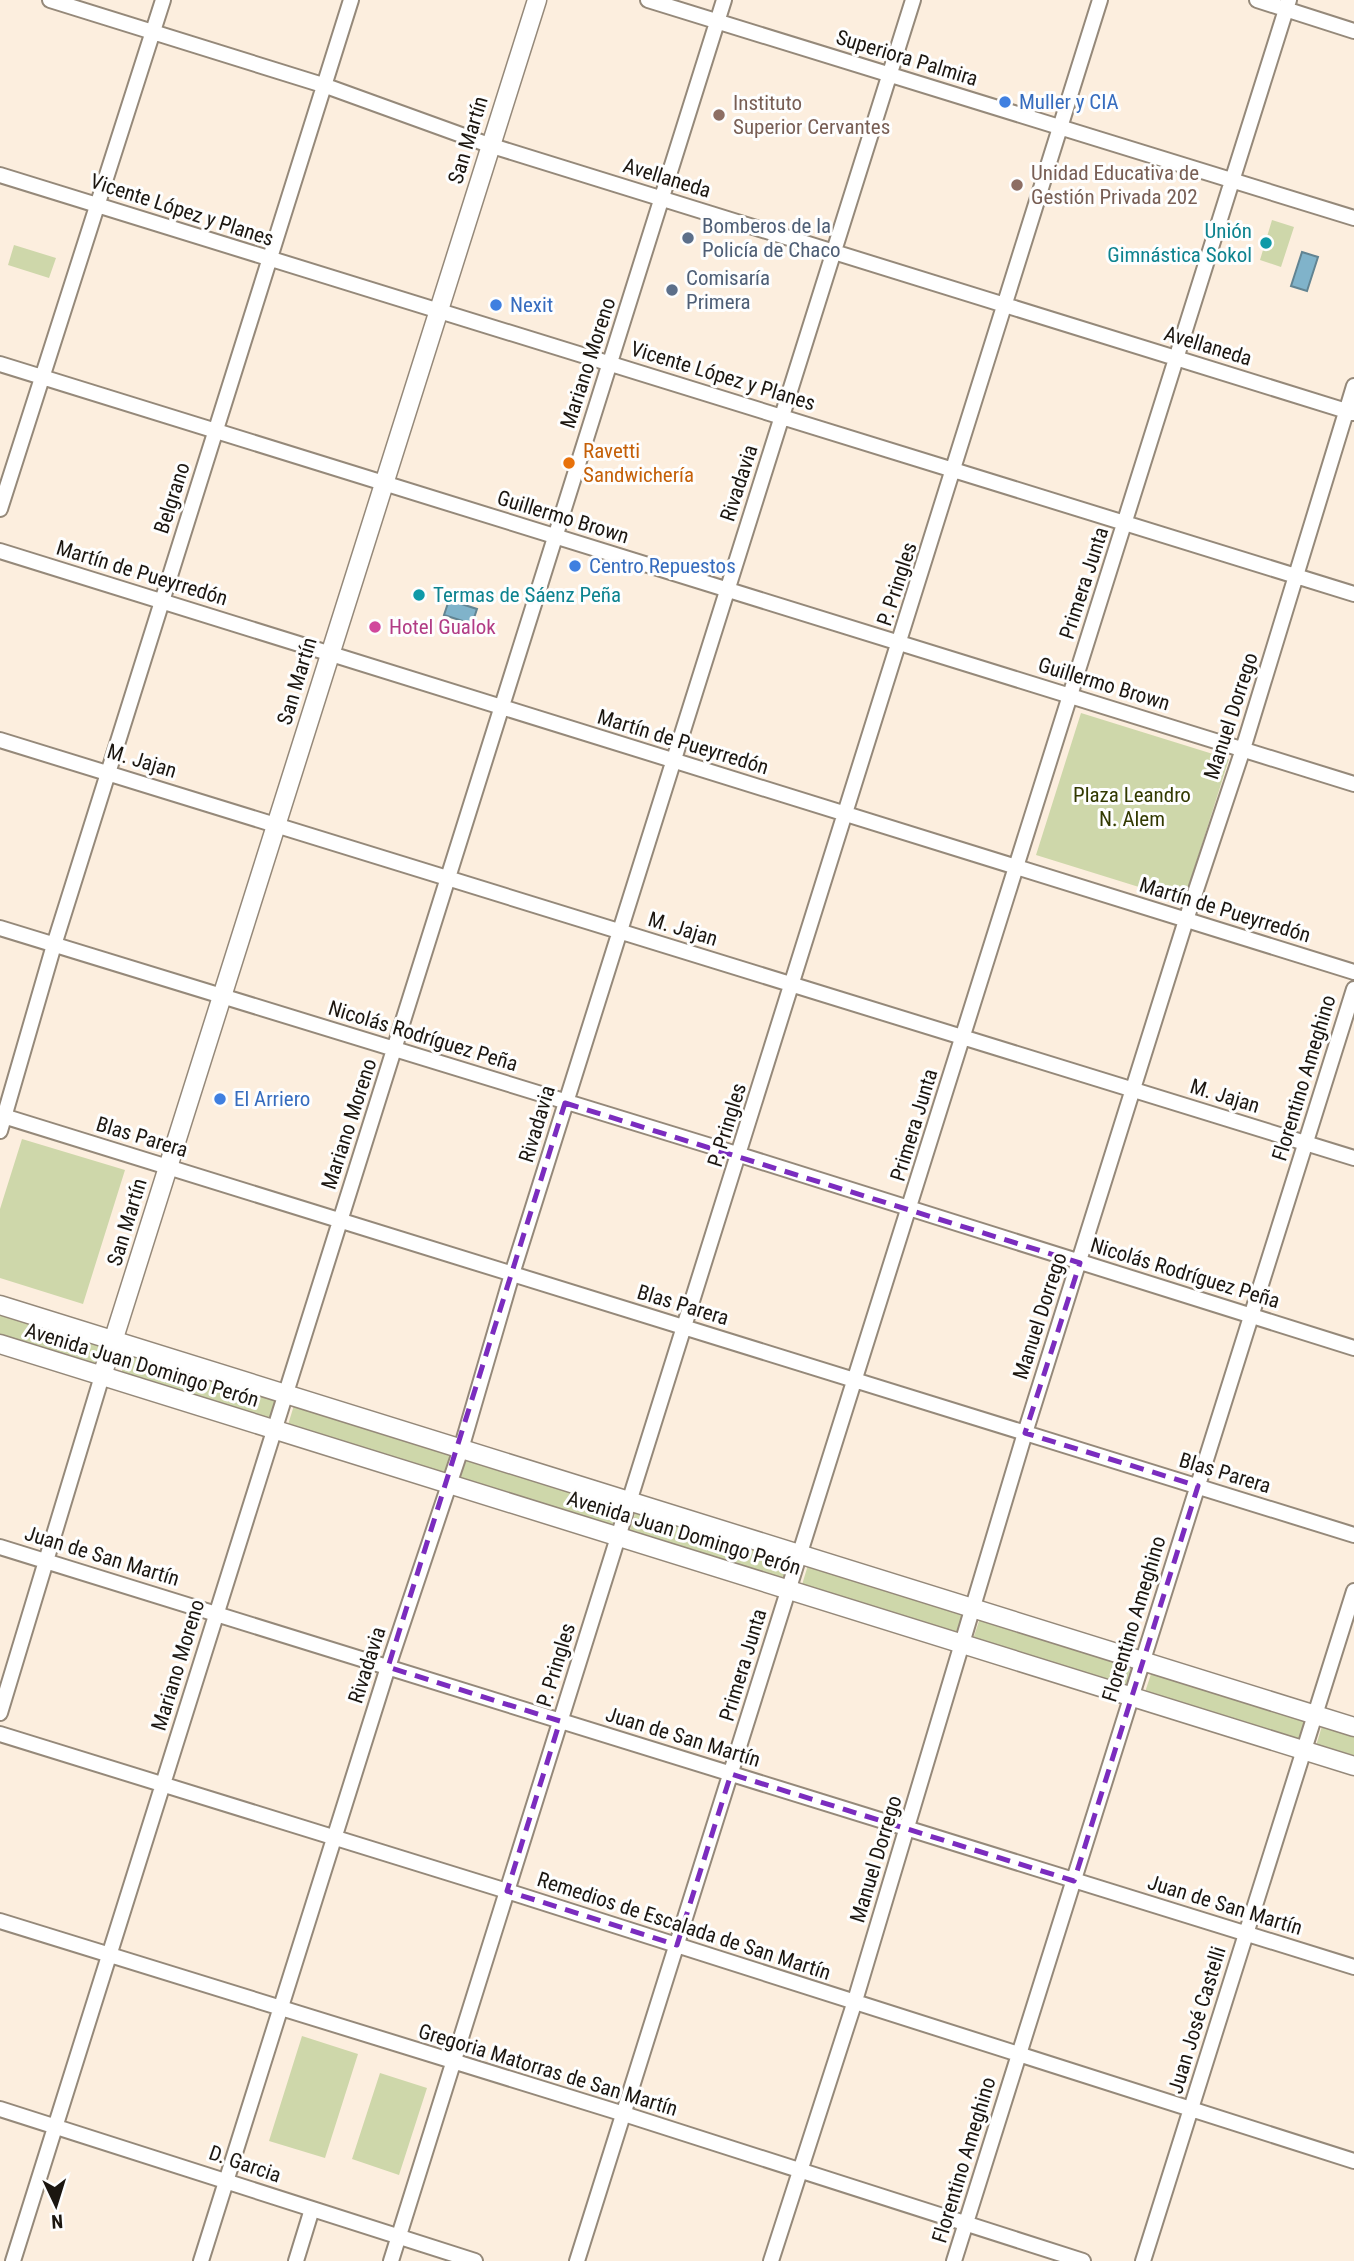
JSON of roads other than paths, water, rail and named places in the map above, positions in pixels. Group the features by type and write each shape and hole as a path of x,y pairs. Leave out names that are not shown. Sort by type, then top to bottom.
{"main road":[{"name":"San Martín","path":"102,1376 537,0"},
{"name":"Avenida Juan Domingo Perón","path":"0,1306 1354,1727"},
{"name":"Avenida Juan Domingo Perón","path":"0,1344 1354,1766"}],"street":[{"name":"Avellaneda","path":"50,0 326,86 489,145 1350,412"},
{"path":"0,509 163,0"},
{"name":"Belgrano","path":"0,1131 2,1116 54,944 351,0"},
{"name":"Superiora Palmira","path":"648,0 1354,218"},
{"name":"Mariano Moreno","path":"13,2261 724,0"},
{"name":"Rivadavia","path":"201,2261 388,1667 449,1484 565,1103 913,0"},
{"name":"P. Pringles","path":"390,2261 955,472 1100,0"},
{"path":"1257,0 1287,5 1354,31"},
{"name":"Primera Junta","path":"577,2261 1287,5"},
{"name":"Vicente López y Planes","path":"0,175 1354,594"},
{"name":"Guillermo Brown","path":"0,364 1354,783"},
{"name":"Manuel Dorrego","path":"771,2261 854,2004 1024,1433 1350,412 1354,386"},
{"name":"Martín de Pueyrredón","path":"0,551 1354,972"},
{"name":"M. Jajan","path":"0,740 1354,1158"},
{"name":"Nicolás Rodríguez Peña","path":"0,928 740,1155 1354,1348"},
{"name":"Florentino Ameghino","path":"954,2261 1354,989"},
{"name":"Blas Parera","path":"2,1116 1354,1535"},
{"path":"0,1713 48,1562 102,1376"},
{"name":"Juan de San Martín","path":"0,1547 1354,1967"},
{"name":"Juan José Castelli","path":"1143,2261 1354,1591"},
{"name":"Remedios de Escalada de San Martín","path":"0,1734 162,1787 507,1891 854,2004 1354,2161"},
{"name":"Gregoria Matorras de San Martín","path":"0,1921 624,2114 1083,2261"},
{"name":"D. Garcia","path":"0,2109 227,2179 475,2261"},
{"path":"296,2261 312,2209"}],"water":[{"path":"1302,252 1318,257 1307,291 1291,286"},
{"path":"449,600 477,609 472,624 444,615"}],"place":[{"name":"Muller y CIA","path":"1005,102"},
{"name":"Instituto Superior Cervantes","path":"719,115"},
{"name":"Unidad Educativa de Gestión Privada 202","path":"1017,185"},
{"name":"Bomberos de la Policía de Chaco","path":"688,238"},
{"name":"Unión Gimnástica Sokol","path":"1266,243"},
{"name":"Comisaría Primera","path":"672,290"},
{"name":"Nexit","path":"496,305"},
{"name":"Ravetti Sandwichería","path":"569,463"},
{"name":"Centro Repuestos","path":"575,566"},
{"name":"Termas de Sáenz Peña","path":"419,595"},
{"name":"Hotel Gualok","path":"375,627"},
{"name":"El Arriero","path":"220,1099"}],"park label":[{"name":"Plaza Leandro N. Alem","path":"1132,807"}]}
